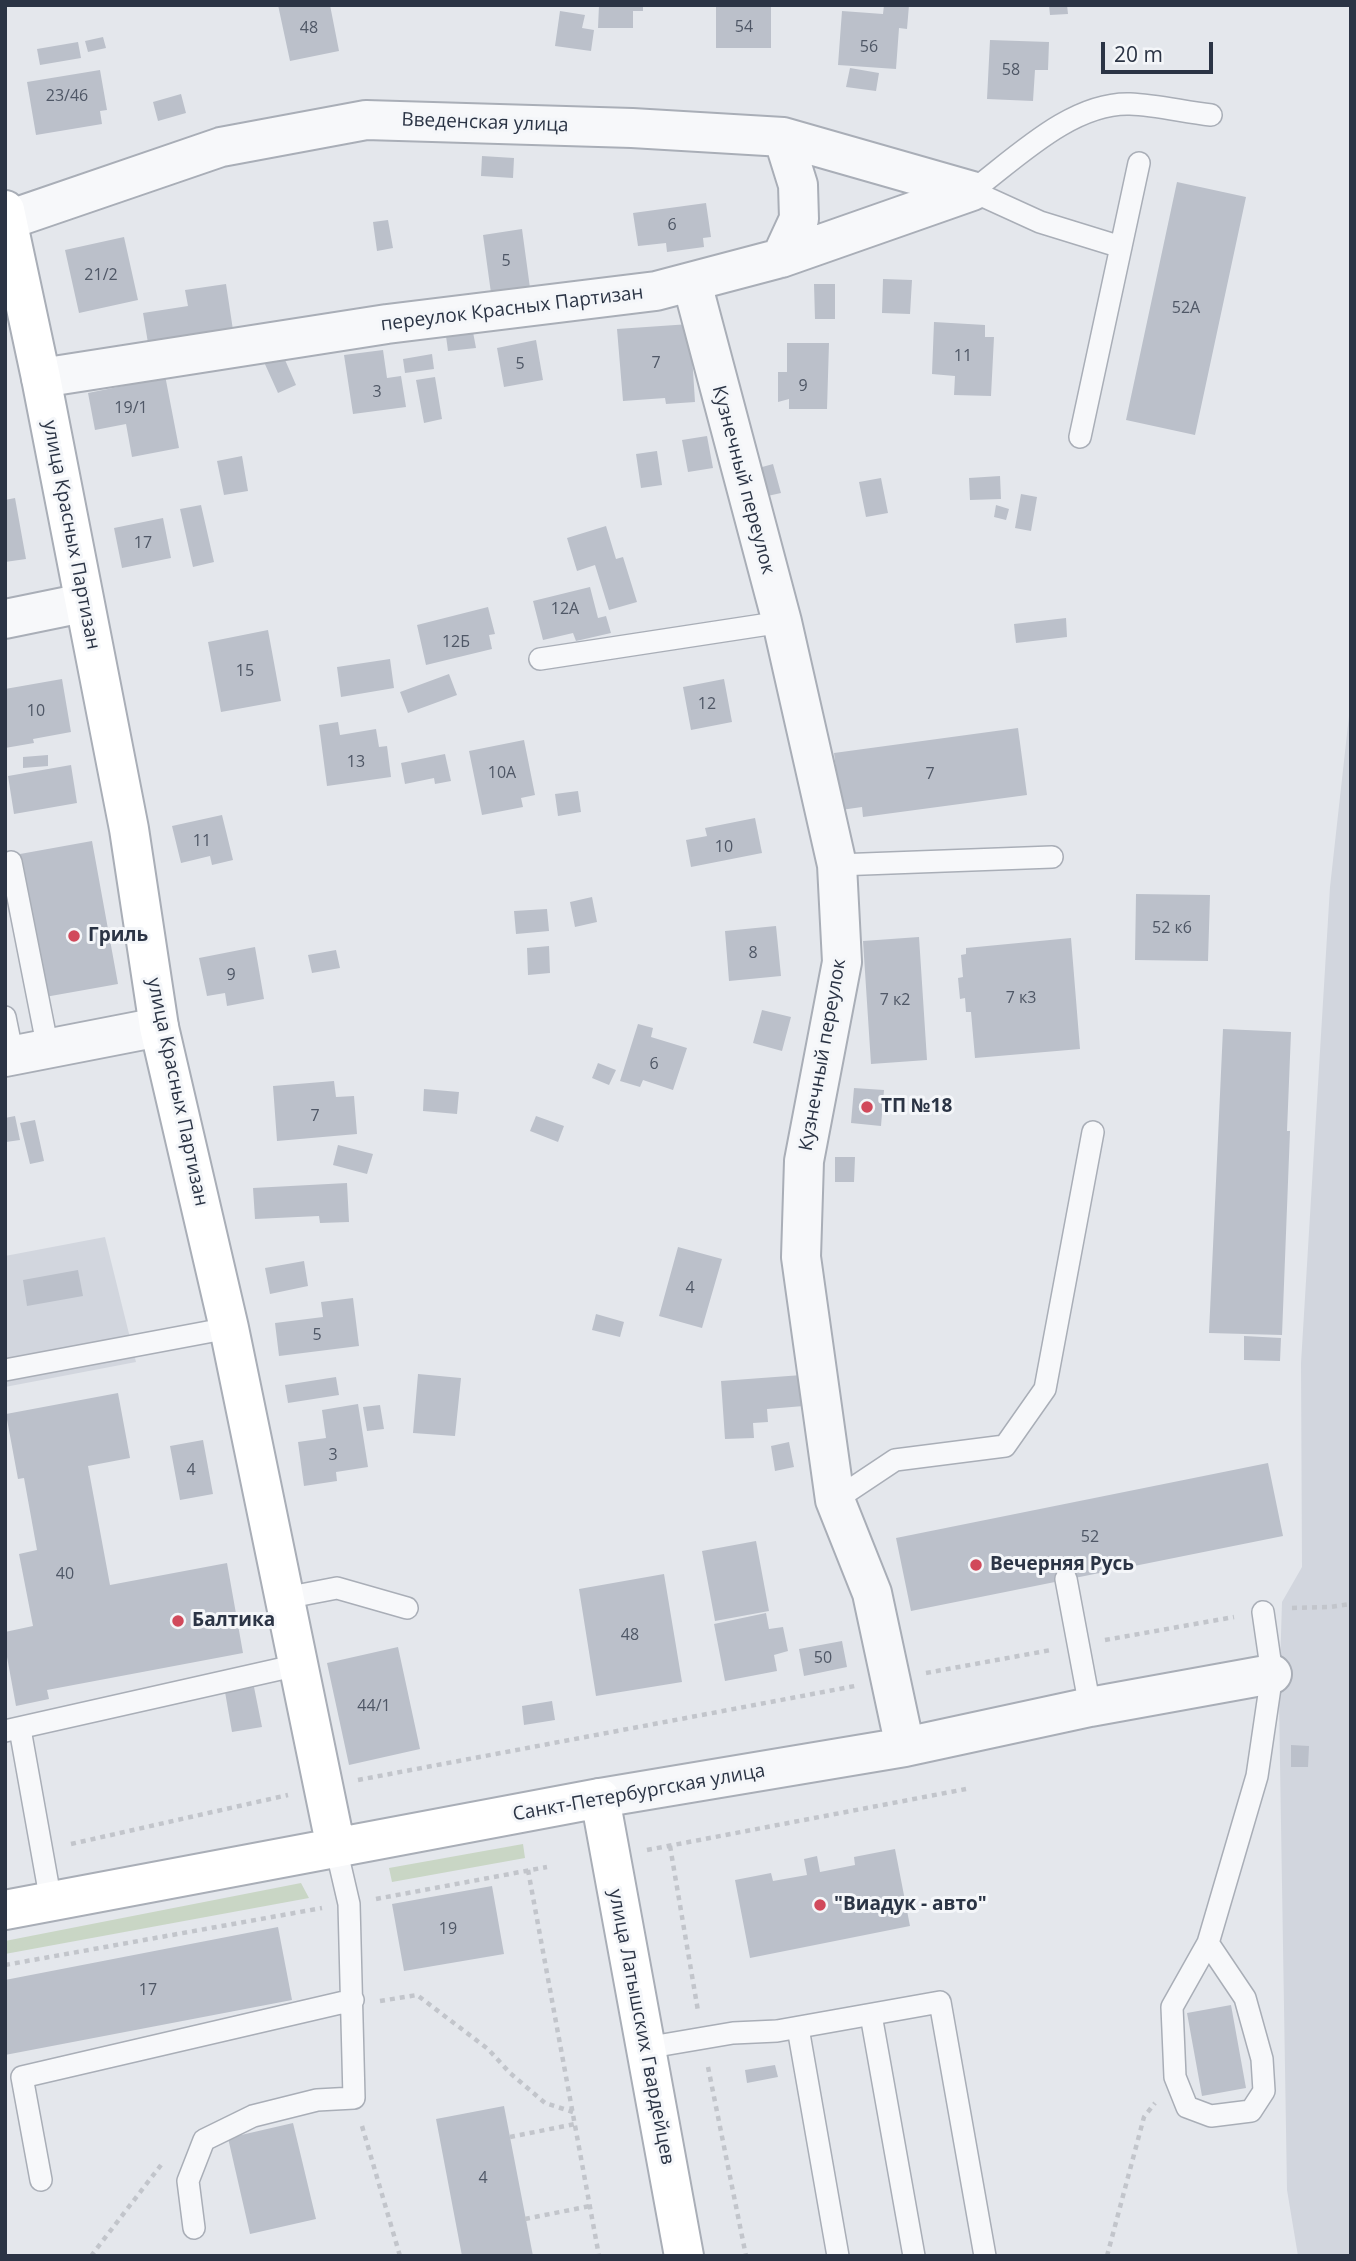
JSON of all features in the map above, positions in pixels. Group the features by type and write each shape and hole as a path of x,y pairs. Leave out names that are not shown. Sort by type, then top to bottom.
{"street":[{"name":"Введенская улица","path":"6,218 221,147 366,120 632,128 783,137 972,191"},
{"path":"781,258 799,219 798,185 783,137"},
{"name":"переулок Красных Партизан","path":"41,378 387,324 656,291 781,258 972,191"},
{"name":"улица Красных Партизан","path":"6,218 41,378 129,829 159,1027 229,1328 336,1848"},
{"name":"Кузнечный переулок","path":"692,283 782,622 837,865 842,962 804,1161 801,1257 835,1500 872,1594 905,1747"},
{"path":"5,619 83,603"},
{"path":"22,1054 159,1027"},
{"name":"Санкт-Петербургская улица","path":"5,1910 600,1798 905,1747 1090,1707 1272,1674"},
{"name":"улица Латышских Гвардейцев","path":"600,1798 684,2256"}],"lane":[{"path":"1121,247 1040,222 972,191 1045,135 1093,109 1129,104 1210,115"},
{"path":"1080,437 1139,163"},
{"path":"540,659 782,622"},
{"path":"837,865 1052,857"},
{"path":"11,862 22,1054"},
{"path":"5,1017 22,1054"},
{"path":"835,1500 895,1460 1005,1446 1045,1389 1093,1132"},
{"path":"5,1370 229,1328"},
{"path":"1066,1579 1090,1707"},
{"path":"285,1598 337,1588 407,1608"},
{"path":"1208,1943 1245,1998 1262,2059 1264,2091 1251,2111 1210,2116 1187,2107 1175,2077 1172,2007 1208,1943 1256,1776 1272,1674 1264,1612"},
{"path":"51,1902 42,1850 13,1730 298,1665"},
{"path":"194,2228 188,2181 204,2140 253,2116 317,2100 354,2098 349,1904 336,1848"},
{"path":"645,2048 733,2033 798,2028 940,2002 985,2256"},
{"path":"41,2180 22,2077 353,2003"},
{"path":"871,2015 914,2256"},
{"path":"798,2028 838,2256"}],"path":[{"path":"1291,1608 1351,1604"},
{"path":"42,1850 324,1787 1264,1612"},
{"path":"646,1850 966,1789"},
{"path":"5,1965 547,1867"},
{"path":"528,1870 599,2256"},
{"path":"353,2003 417,1995 488,2049 510,2073 545,2103 573,2112"},
{"path":"1107,2256 1144,2117 1175,2077"},
{"path":"354,2098 400,2256"},
{"path":"510,2137 575,2124"},
{"path":"91,2256 166,2158 204,2140"},
{"path":"526,2219 590,2206"}],"shaded area":[{"path":"1351,698 1351,2256 1298,2256 1287,2190 1279,1701 1282,1602 1302,1567 1301,1363 1330,887"},
{"path":"105,1237 136,1362 5,1387 5,1256"}],"green space":[{"path":"523,1844 525,1858 392,1882 389,1868"},
{"path":"301,1883 309,1898 5,1954 5,1941"}],"building":[{"path":"278,5 330,5 339,51 290,61"},
{"path":"599,5 643,5 643,11 633,11 633,28 598,28"},
{"path":"716,5 771,5 771,48 716,48"},
{"path":"884,5 909,5 907,29 899,28 896,69 838,65 842,11 883,14"},
{"path":"1049,5 1067,5 1068,14 1050,15"},
{"path":"560,11 585,15 582,28 594,30 591,51 555,46"},
{"path":"103,37 106,48 88,52 85,41"},
{"path":"990,40 1049,42 1048,70 1035,70 1033,101 987,99"},
{"path":"78,42 81,58 40,65 37,49"},
{"path":"850,68 879,73 876,91 846,87"},
{"path":"100,70 107,110 100,111 102,124 36,135 27,82"},
{"path":"181,94 186,113 158,121 153,102"},
{"path":"482,156 514,158 513,178 481,176"},
{"path":"1177,182 1246,197 1195,435 1126,420"},
{"path":"706,203 711,237 703,238 704,247 667,252 666,243 638,246 633,213"},
{"path":"388,220 393,248 377,251 373,222"},
{"path":"522,229 530,288 491,293 483,235"},
{"path":"124,237 138,300 79,313 65,250"},
{"path":"883,279 912,280 910,314 882,313"},
{"path":"226,284 233,330 148,343 143,313 188,306 185,290"},
{"path":"814,284 835,284 835,319 815,319"},
{"path":"934,322 985,325 985,337 994,337 991,396 954,395 955,376 932,374"},
{"path":"690,324 695,402 666,404 665,398 623,401 617,329"},
{"path":"473,332 476,348 448,351 446,336"},
{"path":"536,340 543,380 504,387 497,348"},
{"path":"787,343 829,343 827,409 789,409 789,399 778,402 778,372 787,372"},
{"path":"383,350 387,378 401,376 406,407 353,414 344,355"},
{"path":"282,353 296,385 278,393 264,362"},
{"path":"432,354 434,369 405,373 403,359"},
{"path":"164,370 179,448 132,457 126,424 95,430 88,393 123,386 122,378"},
{"path":"435,377 442,419 424,423 416,380"},
{"path":"707,436 713,468 688,472 682,440"},
{"path":"657,451 662,485 641,488 636,454"},
{"path":"242,456 248,491 224,495 217,461"},
{"path":"773,464 781,493 763,497 755,469"},
{"path":"1000,476 1001,499 970,500 969,478"},
{"path":"881,478 888,513 866,517 859,482"},
{"path":"1021,494 1037,497 1031,531 1015,528"},
{"path":"15,498 26,559 5,562 5,500"},
{"path":"201,505 214,562 193,567 180,509"},
{"path":"996,505 1009,509 1006,520 994,517"},
{"path":"163,518 171,558 122,568 114,528"},
{"path":"606,526 616,559 623,557 637,602 609,610 595,565 577,571 567,538"},
{"path":"590,587 598,618 606,616 611,633 576,641 573,633 543,640 533,601"},
{"path":"488,607 495,634 489,635 492,649 426,665 417,625"},
{"path":"1066,618 1067,637 1016,643 1014,624"},
{"path":"268,630 281,701 221,712 208,642"},
{"path":"390,659 394,688 341,697 337,667"},
{"path":"449,674 457,695 408,713 400,692"},
{"path":"62,679 71,732 33,739 34,743 5,748 5,689"},
{"path":"724,679 732,722 691,730 683,687"},
{"path":"338,722 340,735 376,729 379,747 387,746 391,777 327,786 319,725"},
{"path":"1018,728 1027,795 863,817 862,807 841,810 834,753"},
{"path":"524,740 535,795 521,798 523,807 482,815 469,751"},
{"path":"445,754 451,781 435,784 434,778 405,784 401,763"},
{"path":"48,755 48,766 23,768 23,757"},
{"path":"71,765 77,803 14,814 8,776"},
{"path":"578,791 581,812 558,816 555,794"},
{"path":"222,815 233,860 212,865 210,856 181,863 172,826"},
{"path":"755,818 762,853 691,867 686,840 707,836 705,828"},
{"path":"92,841 118,984 45,997 20,854"},
{"path":"1136,894 1210,895 1208,961 1135,960"},
{"path":"592,897 597,922 575,927 570,902"},
{"path":"547,909 549,931 516,934 514,911"},
{"path":"776,926 781,976 729,981 725,931"},
{"path":"919,937 927,1060 871,1064 863,941"},
{"path":"1071,938 1080,1049 975,1058 971,1012 966,1012 965,998 960,999 958,978 963,977 961,955 966,954 966,948"},
{"path":"549,946 550,973 528,975 527,948"},
{"path":"255,947 264,999 227,1006 225,993 207,996 199,958"},
{"path":"336,950 340,968 312,973 308,955"},
{"path":"762,1010 791,1017 782,1051 753,1043"},
{"path":"638,1024 653,1028 651,1037 687,1048 673,1090 643,1080 640,1087 620,1081"},
{"path":"1223,1029 1291,1032 1282,1335 1209,1333"},
{"path":"598,1063 616,1070 609,1085 592,1078"},
{"path":"334,1081 336,1097 354,1096 357,1134 277,1141 273,1086"},
{"name":"ТП №18","path":"854,1088 884,1090 881,1126 851,1123"},
{"path":"424,1089 459,1092 457,1114 423,1111"},
{"path":"15,1116 20,1140 6,1142 5,1118"},
{"path":"536,1116 564,1126 558,1142 530,1131"},
{"path":"35,1120 44,1161 30,1164 20,1123"},
{"path":"338,1145 373,1154 367,1174 333,1165"},
{"path":"835,1157 855,1157 854,1182 835,1182"},
{"path":"347,1183 349,1222 320,1223 319,1216 255,1219 253,1188"},
{"path":"678,1247 722,1259 702,1328 659,1316"},
{"path":"304,1261 308,1286 270,1294 265,1268"},
{"path":"78,1270 83,1296 27,1306 23,1280"},
{"path":"353,1298 359,1346 279,1356 275,1323 323,1317 321,1302"},
{"path":"596,1314 624,1322 620,1337 592,1330"},
{"path":"1244,1336 1281,1338 1280,1361 1244,1360"},
{"path":"418,1374 461,1378 455,1436 413,1433"},
{"path":"802,1375 804,1406 767,1409 768,1422 753,1423 754,1438 725,1439 721,1381"},
{"path":"336,1377 339,1395 288,1403 285,1385"},
{"path":"118,1393 130,1458 88,1466 110,1585 227,1563 243,1653 47,1690 49,1699 16,1706 5,1632 33,1626 19,1554 37,1550 24,1478 18,1479 6,1414"},
{"path":"358,1404 368,1467 336,1472 337,1481 304,1486 298,1442 326,1438 322,1410"},
{"path":"380,1405 384,1429 367,1431 363,1407"},
{"path":"203,1440 213,1494 180,1500 170,1446"},
{"path":"789,1442 794,1467 775,1471 771,1446"},
{"path":"1268,1463 1283,1536 911,1611 896,1538"},
{"path":"756,1541 769,1611 715,1621 702,1551"},
{"path":"664,1574 682,1682 596,1696 579,1589"},
{"path":"766,1613 769,1629 783,1627 788,1651 774,1655 777,1671 725,1681 714,1624"},
{"path":"842,1641 847,1667 804,1676 799,1649"},
{"path":"398,1647 420,1749 349,1765 327,1663"},
{"path":"254,1687 262,1727 232,1732 225,1692"},
{"path":"552,1701 555,1720 524,1725 522,1706"},
{"path":"1291,1745 1309,1746 1308,1767 1291,1767"},
{"path":"895,1849 910,1926 750,1958 735,1880 771,1873 773,1881 807,1875 804,1859 817,1856 820,1872 855,1865 854,1857"},
{"path":"492,1886 504,1954 404,1971 392,1904"},
{"path":"278,1927 292,2000 5,2055 5,1980"},
{"path":"1231,2005 1246,2088 1202,2096 1187,2013"},
{"path":"775,2065 778,2077 747,2083 745,2070"},
{"path":"504,2106 533,2256 462,2256 436,2119"},
{"path":"293,2123 316,2219 250,2234 228,2138"}],"place":[{"name":"Гриль","path":"74,936"},
{"name":"ТП №18","path":"867,1107"},
{"name":"Вечерняя Русь","path":"976,1565"},
{"name":"Балтика","path":"178,1621"},
{"name":"\"Виадук - авто\"","path":"820,1905"}]}
